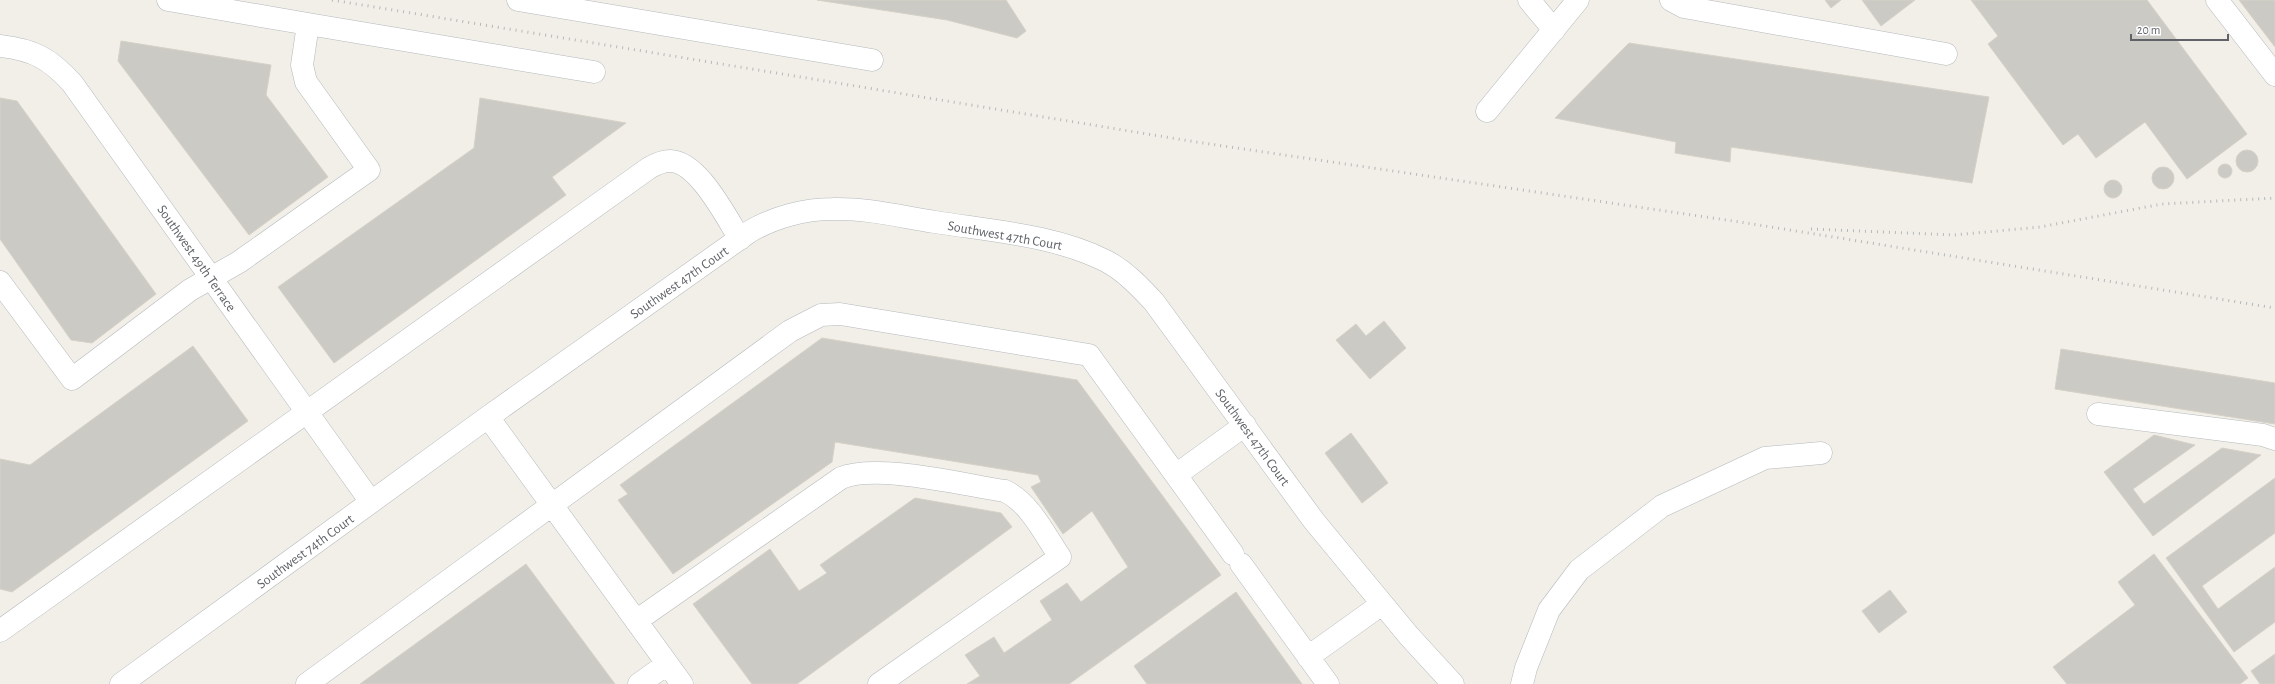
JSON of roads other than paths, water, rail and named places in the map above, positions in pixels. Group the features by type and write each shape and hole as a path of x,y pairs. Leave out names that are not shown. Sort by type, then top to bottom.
{"street":[{"path":"168,0 594,72"},
{"path":"518,0 872,60"},
{"path":"1529,0 1554,30"},
{"path":"1487,111 1578,0"},
{"path":"1671,0 1684,7 1946,54"},
{"path":"2218,0 2275,75"},
{"path":"0,282 72,379 190,290 239,262 369,170 306,82 302,65 308,24"},
{"name":"Southwest 49th Terrace","path":"0,46 22,49 40,54 58,67 68,78 371,502"},
{"path":"0,631 308,413 643,172 660,162 671,161 689,168 708,190 740,239"},
{"name":"Southwest 47th Court","path":"488,417 760,225 775,219 814,210 834,209 888,215 1038,239 1088,253 1107,262 1124,273 1154,302 1314,521 1382,604 1453,684"},
{"path":"307,684 551,504 790,331 811,318 830,314 1089,355 1328,684"},
{"path":"2098,414 2263,435 2275,439"},
{"path":"488,417 682,684"},
{"name":"Southwest 74th Court","path":"121,684 488,417"},
{"path":"1176,475 1245,425"},
{"path":"1522,684 1526,668 1549,610 1579,570 1644,519 1662,506 1765,458 1821,453"},
{"path":"636,621 841,478 850,474 866,471 893,473 1005,491 1014,495 1023,503 1060,557 879,684"},
{"path":"1308,657 1382,604"},
{"path":"639,684 667,664"}],"railway":[{"path":"332,0 1196,142 1740,222 2275,308"},
{"path":"1811,229 1954,235 2040,227 2162,204 2275,198"}]}
